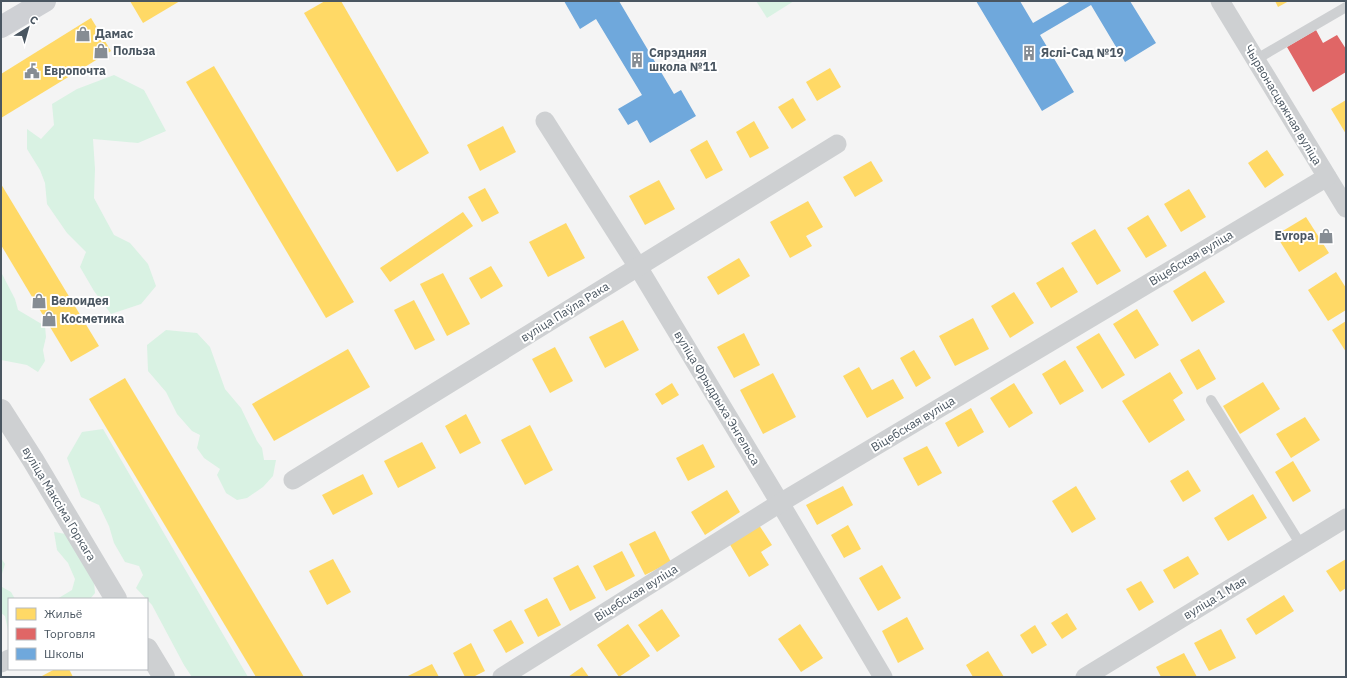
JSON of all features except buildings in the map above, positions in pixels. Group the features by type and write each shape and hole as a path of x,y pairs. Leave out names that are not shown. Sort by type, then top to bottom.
{"main road":[{"path":"1,27 45,1"}],"street":[{"name":"Чырвонасцяжная вуліца","path":"1220,1 1327,177 1344,202"},
{"name":"вуліца Фрыдрыха Энгельса","path":"545,121 638,267 883,677"},
{"name":"вуліца Паўла Рака","path":"293,480 837,144"},
{"name":"Віцебская вуліца","path":"502,677 780,503 1327,177"},
{"name":"вуліца Максіма Горкага","path":"1,410 33,460 114,598"},
{"name":"вуліца 1 Мая","path":"1085,677 1346,518"},
{"path":"148,651 164,677"}],"lane":[{"path":"1256,60 1342,6"},
{"path":"1211,400 1302,545"}],"green space":[{"path":"756,1 794,1 767,18"},
{"path":"114,75 144,90 166,131 138,143 93,139 95,169 94,198 114,235 130,243 148,264 156,286 141,304 111,314 94,291 80,267 86,252 67,233 47,204 45,183 40,170 27,149 27,129 41,139 54,125 52,104 77,89"},
{"path":"1,272 15,299 18,310 45,326 46,337 43,350 45,361 38,372 27,365 1,360"},
{"path":"166,330 197,333 210,347 225,389 241,408 262,448 264,460 276,460 273,476 263,487 247,498 237,500 226,493 217,475 220,469 204,458 197,448 200,435 192,431 177,414 166,392 148,371 147,345"},
{"path":"103,429 248,677 192,677 152,605 148,601 148,598 145,598 136,588 143,575 139,566 125,562 114,543 109,526 99,505 81,497 67,458 82,432"},
{"path":"54,532 66,534 93,571 95,593 91,598 59,598 72,590 75,579 68,563 57,550"},
{"path":"1,558 5,564 1,577"},
{"path":"1,577 2,587 11,592 14,598 8,598 8,630 5,616 1,613"}],"place":[{"name":"Дамас","path":"83,34"},
{"name":"Польза","path":"101,51"},
{"name":"Яслі-Сад №19","path":"1029,53"},
{"name":"Сярэдняя школа №11","path":"637,60"},
{"name":"Европочта","path":"32,71"},
{"name":"Evropa","path":"1326,236"},
{"name":"Велоидея","path":"39,301"},
{"name":"Косметика","path":"49,319"}]}
